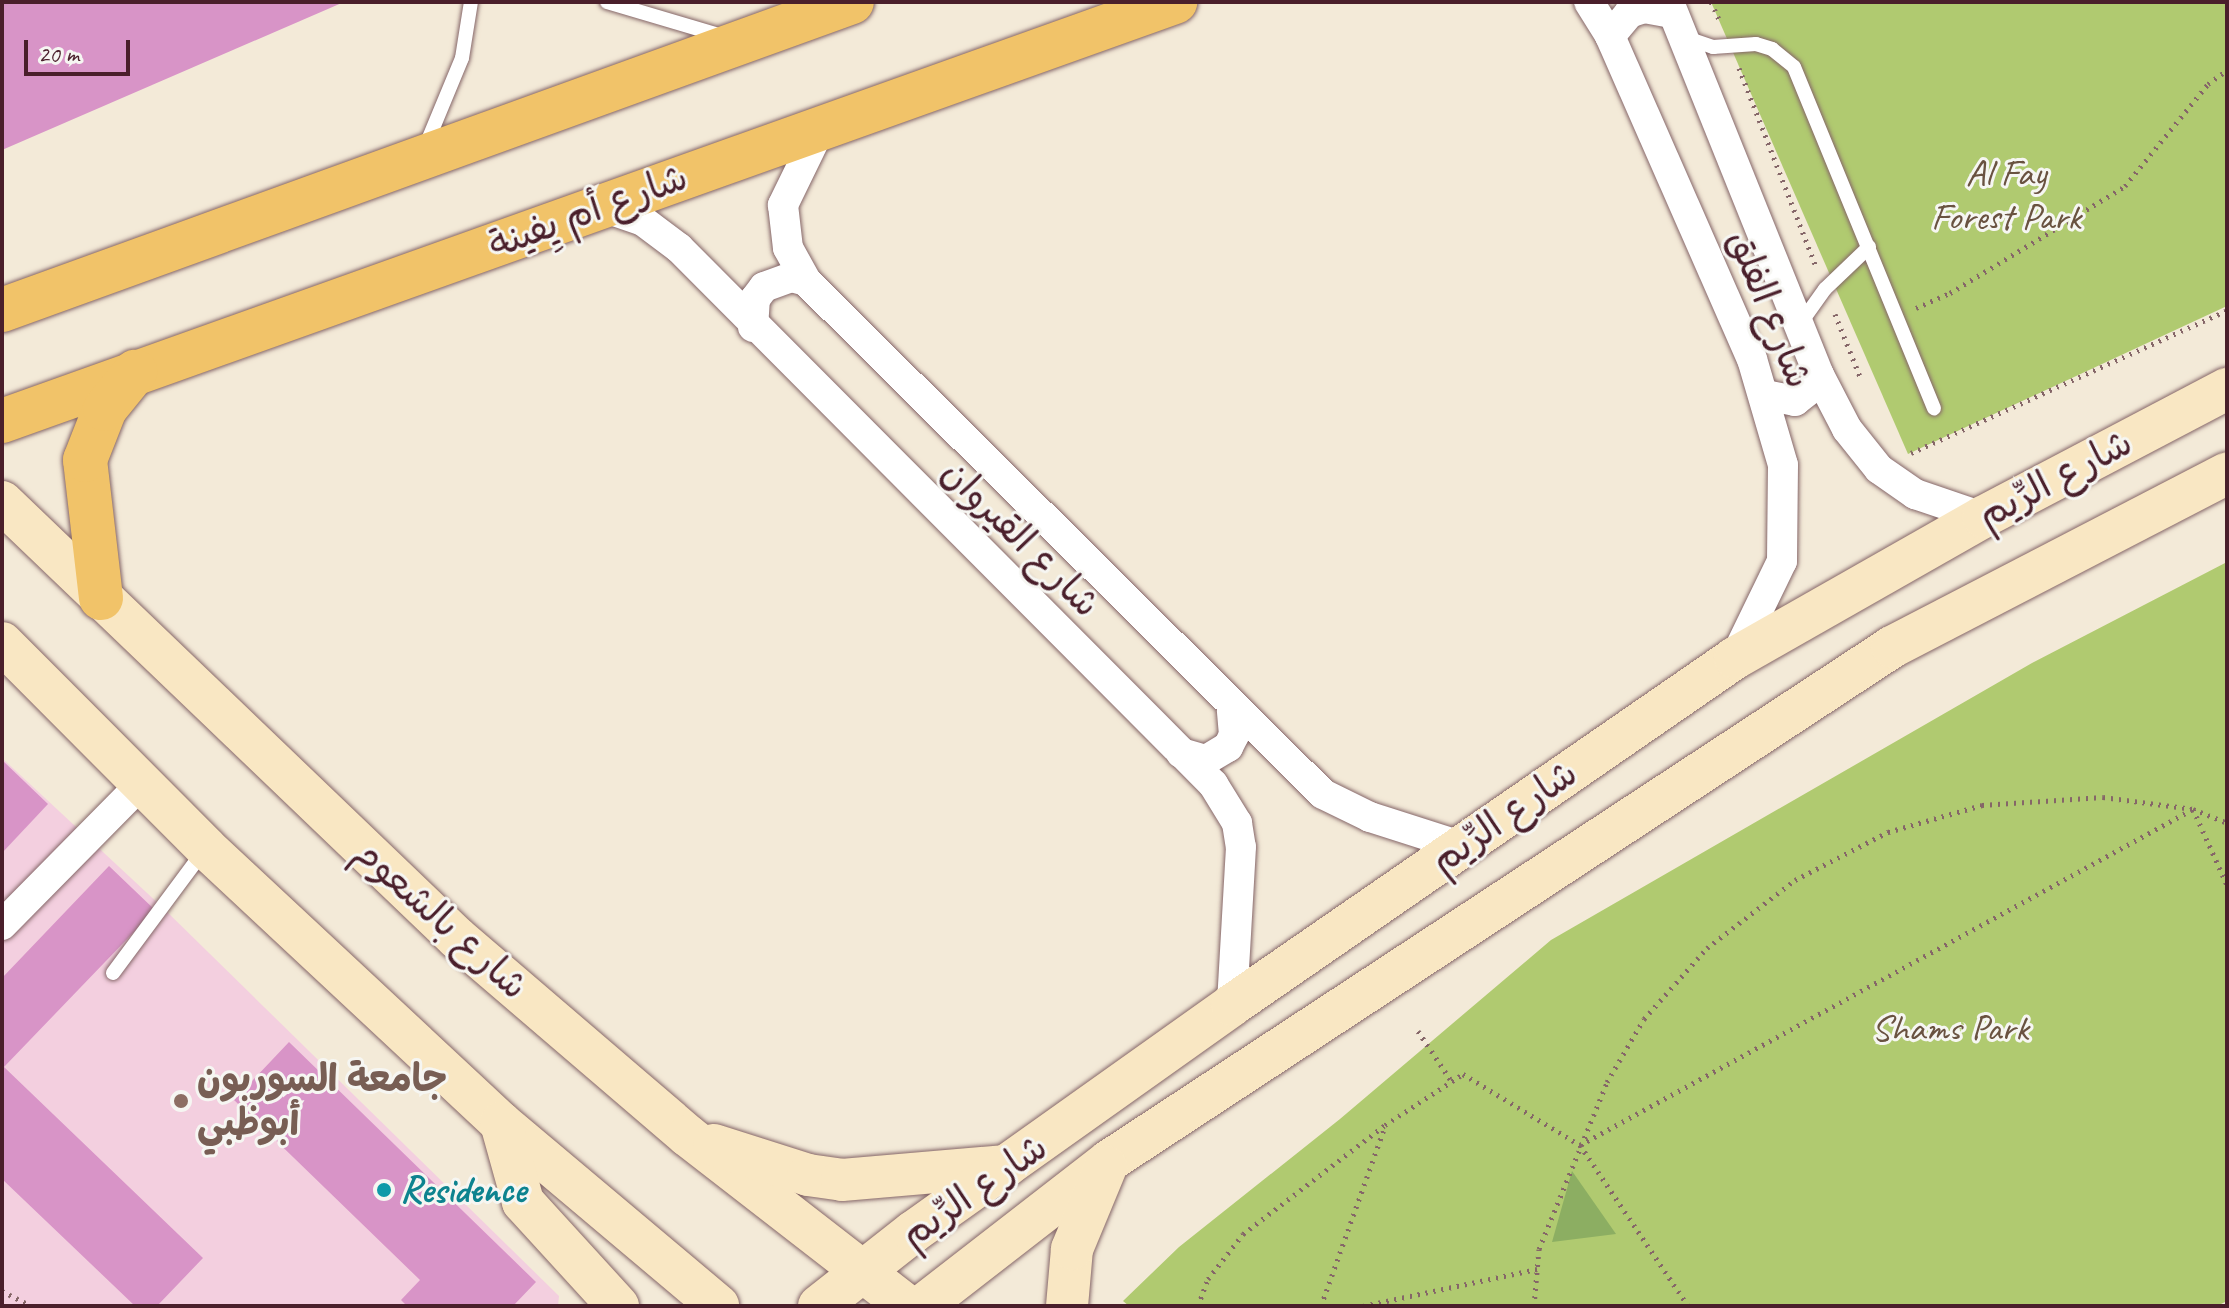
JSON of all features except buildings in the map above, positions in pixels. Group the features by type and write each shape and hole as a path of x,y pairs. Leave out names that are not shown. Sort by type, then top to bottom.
{"main road":[{"path":"2,310 852,2"},
{"name":"شارع أم يِفينة","path":"2,421 1175,2"},
{"path":"2,290 49,293"},
{"path":"101,598 85,460 105,409 135,372"},
{"name":"شارع الرِّيم","path":"819,1306 864,1270 1232,1005 1735,658 1983,517 2227,389"},
{"name":"شارع الرِّيم","path":"922,1306 1109,1161 1892,647 2227,473"},
{"name":"شارع بالشعوم","path":"2,502 457,938 688,1136 907,1306"},
{"path":"2,643 140,785 501,1123 718,1306"},
{"path":"501,1123 523,1202 618,1306"},
{"path":"688,1136 808,1175 842,1180 1011,1166"},
{"path":"1067,1306 1072,1249 1109,1161"}],"street":[{"name":"شارع الفلق","path":"1589,2 1610,36 1765,395 1783,465 1782,561 1735,658"},
{"path":"1610,36 1629,13 1644,8 1674,17"},
{"name":"شارع الفلق","path":"1674,17 1819,375 1847,429 1879,469 1915,494 1983,517"},
{"name":"شارع القيروان","path":"820,129 783,205 788,248 806,281 1232,710 1323,794 1370,817 1461,846"},
{"name":"شارع القيروان","path":"600,206 643,221 679,248 753,327 1213,784 1237,823 1241,847 1232,1005"},
{"path":"753,327 755,299 764,287 792,277 806,281"},
{"path":"1765,395 1795,401 1814,386 1819,375"},
{"path":"1181,753 1206,760 1228,747 1236,722 1232,710"},
{"path":"2,925 140,785"}],"lane":[{"path":"421,158 462,58 471,2"},
{"path":"607,2 742,41"},
{"path":"1674,17 1713,47 1772,49 1794,67 1934,408"},
{"path":"1799,326 1825,289 1869,247"},
{"path":"113,973 206,848"}],"path":[{"path":"1711,2 1863,384"},
{"path":"1897,316 1950,293 2125,186 2208,84 2227,70"},
{"path":"1898,444 1908,454 2227,310"},
{"path":"1534,1306 1539,1249 1607,1082 1644,1019 1707,948 1795,880 1888,832 1982,805 2103,797 2193,809 2227,823"},
{"path":"2193,809 2227,885"},
{"path":"1580,1145 2193,809"},
{"path":"1418,1031 1450,1079"},
{"path":"1198,1306 1208,1279 1243,1234 1385,1125 1450,1079 1463,1074 1580,1145 1688,1306"},
{"path":"1321,1306 1385,1125"},
{"path":"1363,1306 1537,1269"},
{"path":"2,1291 31,1306"}],"shaded area":[{"name":"جامعة السوربون أبوظبي","path":"2,758 161,906 559,1296 558,1306 2,1306"}],"green space":[{"name":"Al Fay Forest Park","path":"1711,2 2227,2 2227,306 1908,454"},
{"name":"Shams Park","path":"2227,562 2227,1301 2217,1306 1129,1306 1123,1301 1179,1247 1340,1119 1551,940 2032,663"},
{"path":"1572,1171 1616,1234 1552,1242"}],"place":[{"name":"جامعة السوربون أبوظبي","path":"181,1101"},
{"name":"Residence","path":"384,1190"}]}
